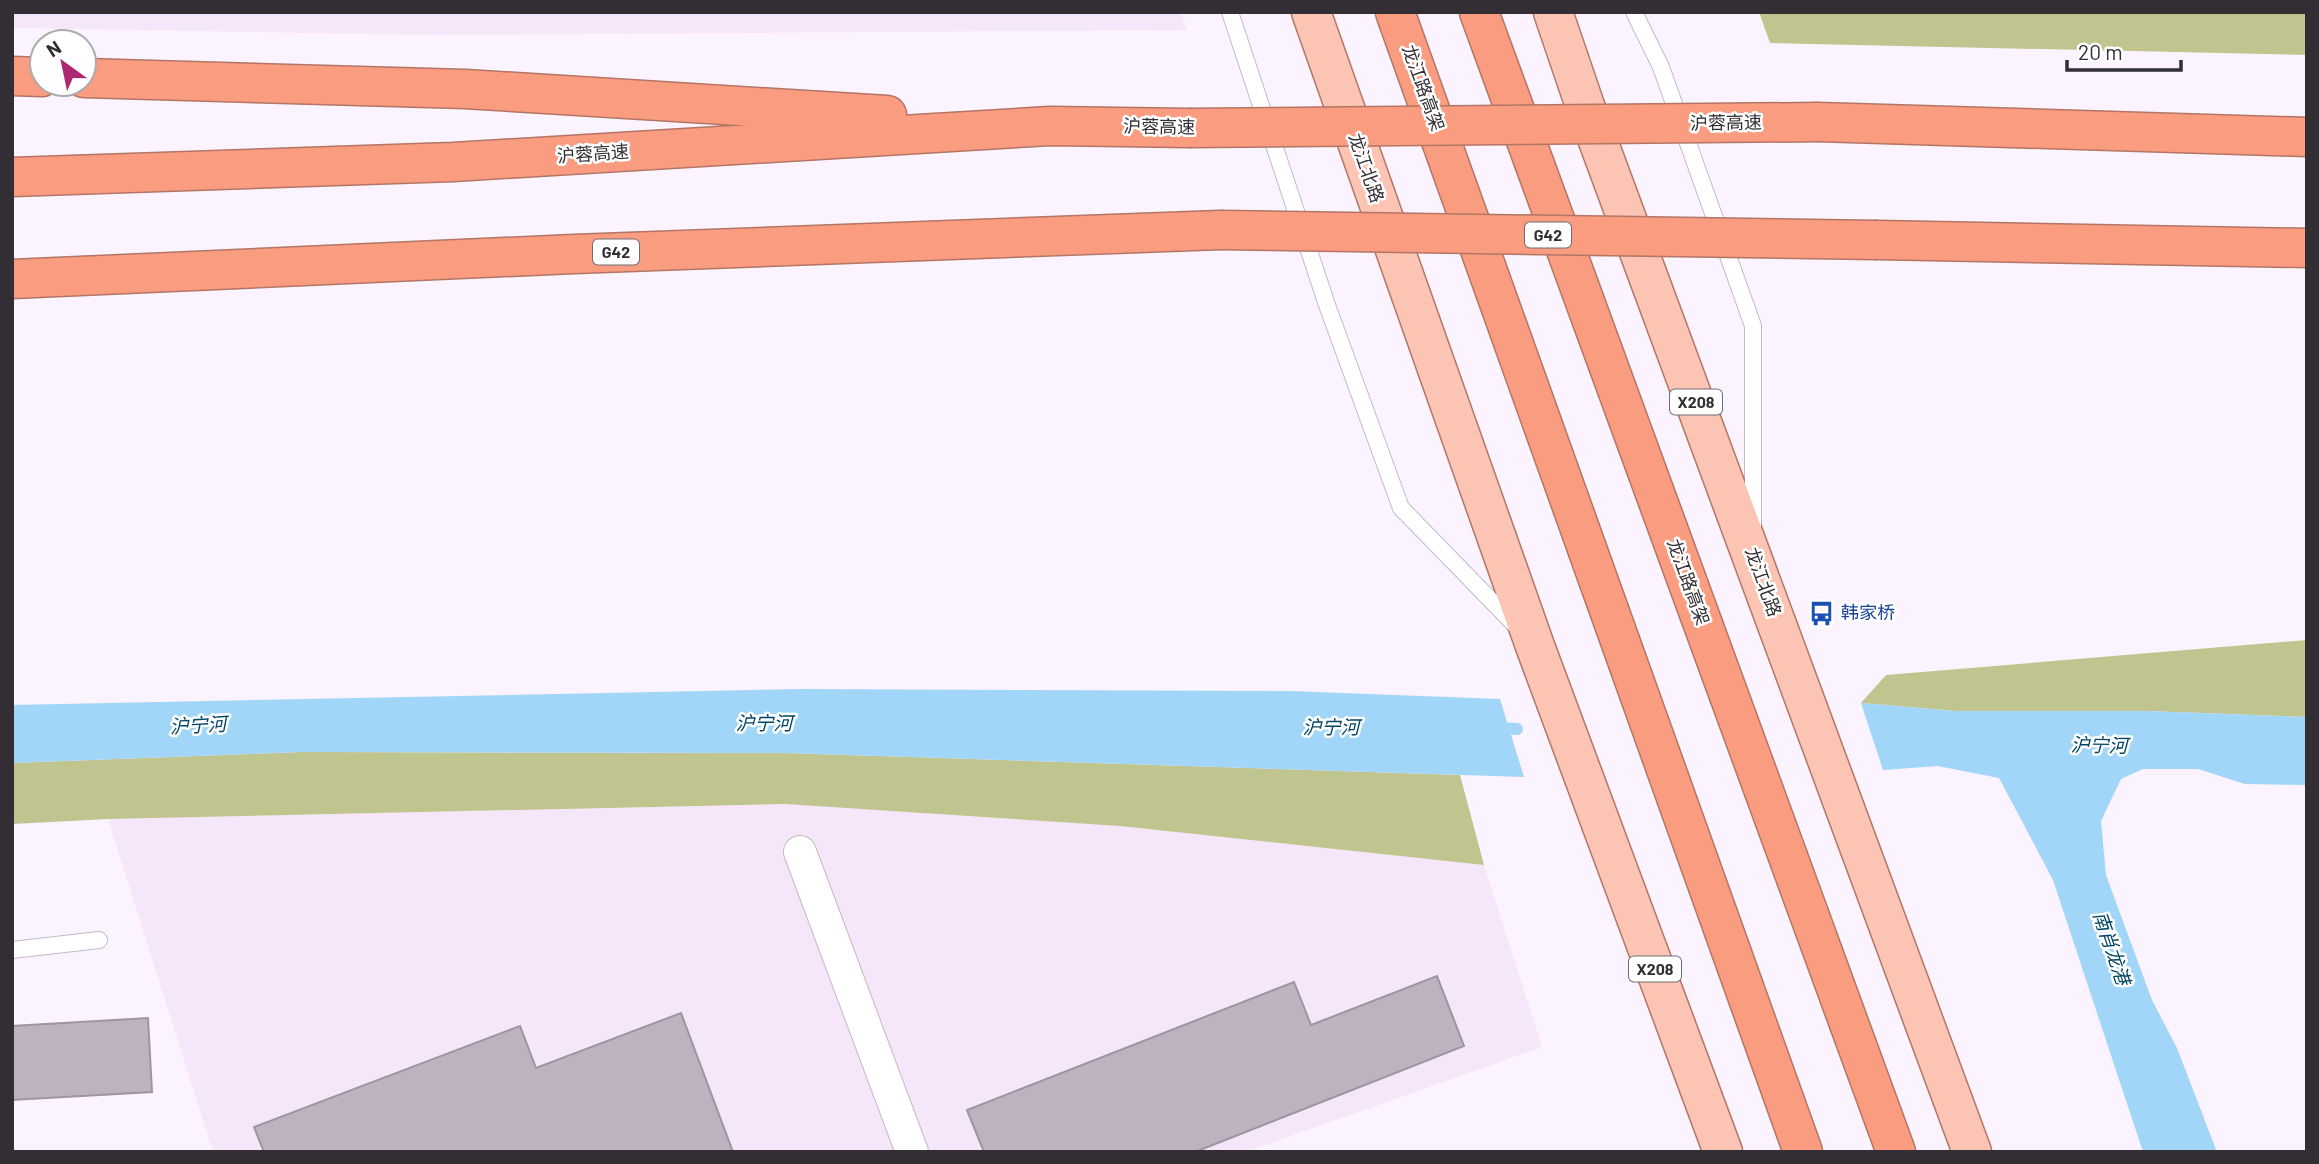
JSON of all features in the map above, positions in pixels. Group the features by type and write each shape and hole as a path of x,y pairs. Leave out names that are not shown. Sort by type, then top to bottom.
{"highway":[{"name":"龙江路高架","path":"1395,12 1803,1152"},
{"name":"龙江路高架","path":"1479,12 1896,1152"},
{"path":"98,78 466,89 1050,126"},
{"name":"沪蓉高速","path":"12,177 453,162 1050,126 1190,128 1818,122 2307,137"},
{"name":"G42","path":"12,279 574,254 1220,230 2307,248"}],"main road":[{"name":"龙江北路","path":"1311,12 1535,646 1723,1152"},
{"name":"龙江北路","path":"1553,12 1584,103 1972,1152"}],"street":[{"path":"800,852 912,1152"}],"lane":[{"path":"1230,12 1327,305 1401,508 1535,646"},
{"path":"1634,12 1661,67 1753,326 1754,557"},
{"path":"12,950 99,940"}],"shaded area":[{"path":"12,12 1181,12 1187,30 431,35 12,28"},
{"path":"785,804 1120,826 1484,865 1542,1047 1245,1152 213,1152 108,819"}],"green space":[{"path":"1759,12 2307,12 2307,55 1770,43"},
{"path":"2307,640 2307,717 2147,711 1956,711 1861,703 1886,675"},
{"path":"301,752 787,753 1460,775 1484,865 1120,826 785,804 108,819 12,824 12,763"}],"water":[{"path":"802,689 1290,691 1500,699 1524,777 787,753 301,752 12,763 12,705"},
{"name":"南肖龙港","path":"1861,703 1956,711 2147,711 2307,717 2307,785 2245,784 2198,769 2143,769 2121,779 2101,821 2106,875 2152,1000 2177,1048 2217,1152 2143,1152 2053,880 1999,778 1938,766 1883,770"}],"building":[{"path":"1437,976 1464,1046 1195,1152 984,1152 967,1110 1294,982 1311,1025"},
{"path":"681,1013 733,1152 264,1152 254,1127 520,1026 536,1068"},
{"path":"148,1018 152,1092 12,1100 12,1026"}],"waterway":[{"name":"沪宁河","path":"1493,728 1517,729"}],"place":[{"name":"韩家桥","path":"1821,613"}]}
